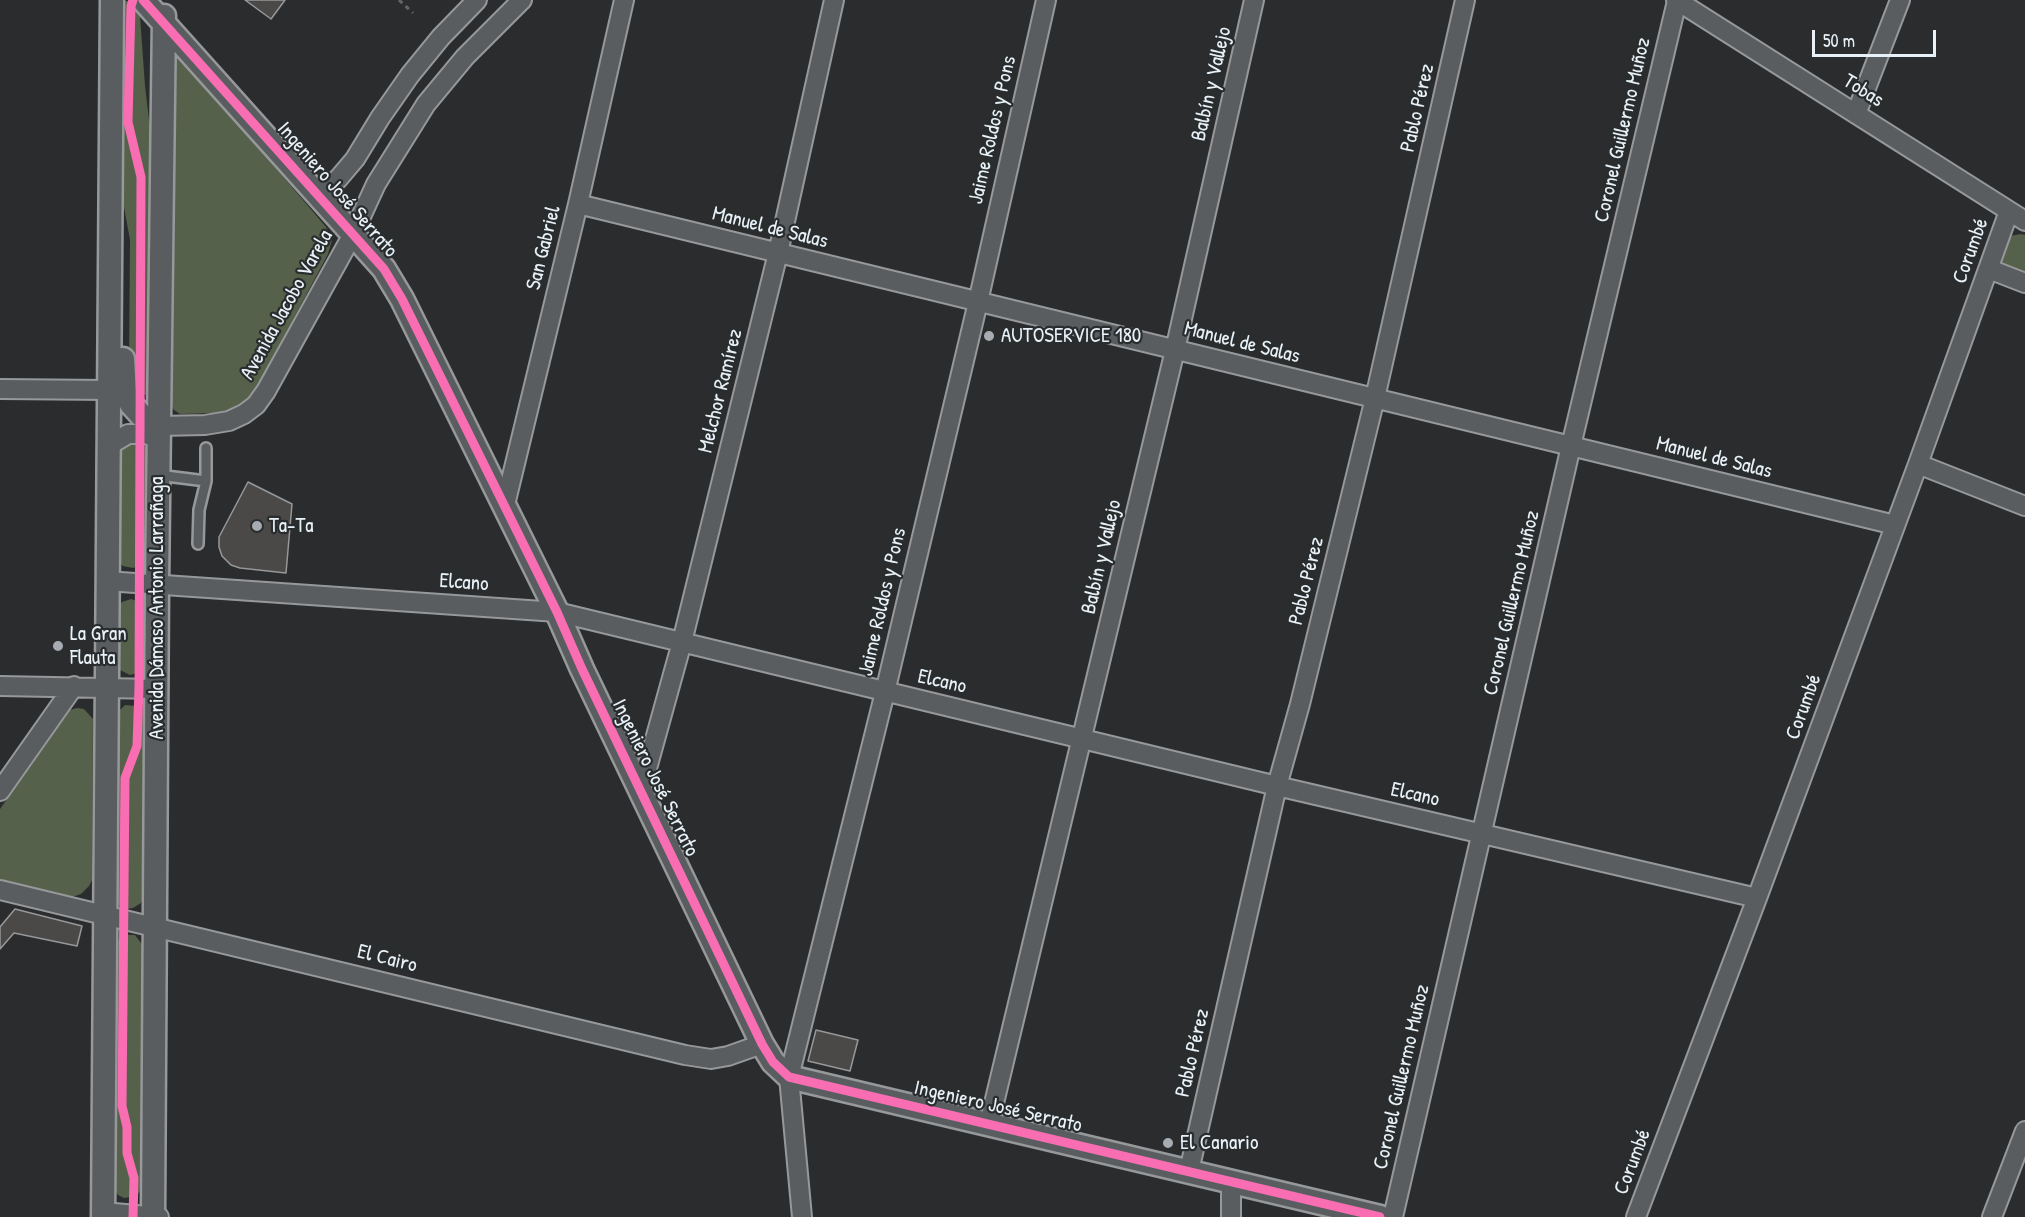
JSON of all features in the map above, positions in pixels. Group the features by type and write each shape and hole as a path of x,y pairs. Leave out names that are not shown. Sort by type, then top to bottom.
{"street":[{"path":"112,0 105,687 103,1214 155,1216"},
{"name":"Ingeniero José Serrato","path":"143,0 384,269 402,299 505,505 762,1044 773,1062 789,1077 1380,1217"},
{"name":"Avenida Dámaso Antonio Larrañaga","path":"155,1216 157,585 164,0"},
{"path":"315,192 338,179 355,159 410,75 441,37 477,0"},
{"name":"Avenida Jacobo Varela","path":"108,446 128,434 146,434 153,437 229,421 256,405 353,234 376,184 426,104 465,57 522,0"},
{"name":"San Gabriel","path":"505,505 578,204 624,0"},
{"name":"Melchor Ramírez","path":"641,790 682,642 778,253 834,0"},
{"name":"Jaime Roldos y Pons","path":"802,1217 789,1077 885,692 978,302 1046,0"},
{"name":"Balbín y Vallejo","path":"989,1124 1175,350 1254,0"},
{"name":"Pablo Pérez","path":"1189,1171 1277,786 1300,704 1375,399 1465,0"},
{"name":"Tobas","path":"1676,0 2025,221"},
{"name":"Coronel Guillermo Muñoz","path":"1394,1217 1676,0"},
{"path":"1856,114 1900,0"},
{"name":"Manuel de Salas","path":"578,204 1895,525"},
{"name":"Corumbé","path":"1636,1217 1918,464 2009,211"},
{"path":"110,235 123,257 125,393 131,404 159,434"},
{"path":"1989,269 2025,283"},
{"path":"0,390 108,390"},
{"path":"1918,464 2025,506"},
{"name":"Elcano","path":"106,581 557,612 1277,786 1757,898"},
{"path":"0,686 157,689"},
{"path":"0,791 74,686"},
{"name":"El Cairo","path":"0,890 685,1055 711,1059 728,1056 762,1044"},
{"path":"1992,1217 2025,1131"},
{"path":"1231,1181 1231,1217"}],"lane":[{"path":"198,544 199,510 206,481 206,448"},
{"path":"158,475 206,481"}],"path":[{"path":"399,0 413,13"}],"green space":[{"path":"129,1 140,16 150,128 148,389 146,395 138,392 129,371 130,240 120,185 123,2"},
{"path":"174,55 181,57 326,227 332,240 328,254 256,389 244,403 228,411 216,413 180,414 170,403"},
{"path":"2025,235 2025,277 1998,263 2010,236"},
{"path":"137,441 144,444 148,450 147,553 143,564 133,568 123,566 119,562 120,452 123,445"},
{"path":"131,599 142,603 147,612 146,663 140,672 130,675 118,669 117,609 122,602"},
{"path":"125,705 142,709 146,718 148,747 144,893 141,903 126,909 119,905 116,899 116,718"},
{"path":"84,709 93,719 92,880 81,894 65,897 0,881 0,809 70,710"},
{"path":"123,935 135,935 144,947 143,1186 137,1196 124,1198 118,1195 112,1187 116,942"}],"building":[{"path":"245,0 285,0 271,19"},
{"name":"Ta-Ta","path":"248,482 292,504 286,573 240,568 231,565 222,556 219,537"},
{"path":"15,909 82,926 77,946 14,933 0,949 0,927"},
{"path":"816,1030 858,1040 850,1071 808,1061"}],"cycle path":[{"path":"133,0 128,122 141,177 139,688 137,746 125,778 122,1106 127,1127 127,1153 134,1178 133,1217"},
{"path":"143,0 384,269 402,299 557,612 582,669 762,1044 773,1062 789,1077 1380,1217"}],"place":[{"name":"AUTOSERVICE 180","path":"989,336"},
{"name":"Ta-Ta","path":"257,526"},
{"name":"La Gran Flauta","path":"58,646"},
{"name":"El Canario","path":"1168,1143"}]}
